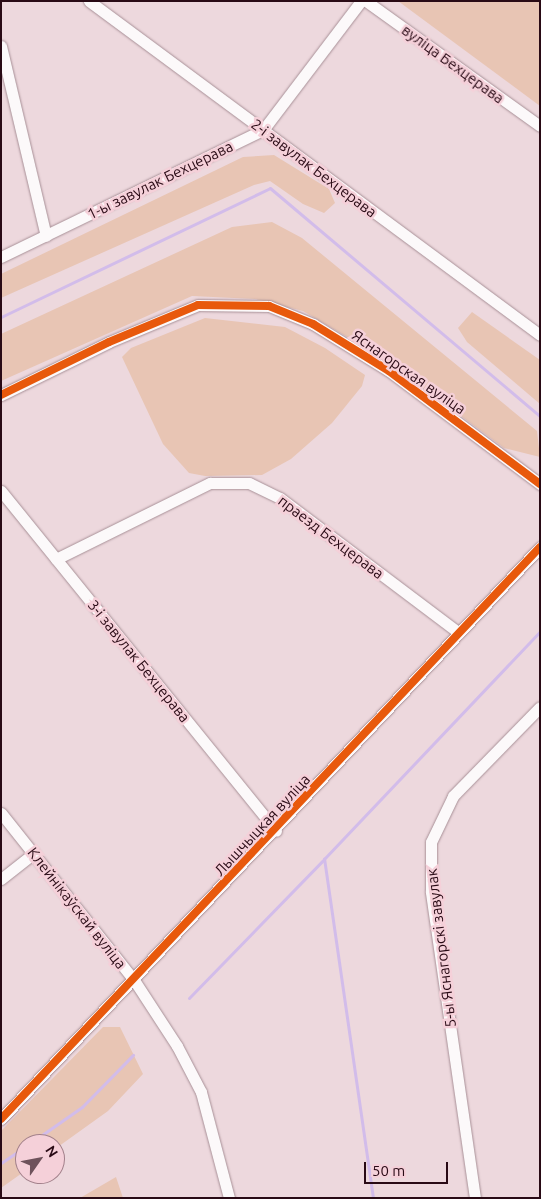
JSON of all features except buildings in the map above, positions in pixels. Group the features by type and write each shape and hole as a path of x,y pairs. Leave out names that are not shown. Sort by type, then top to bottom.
{"street":[{"name":"2-і завулак Бехцерава","path":"89,1 540,335"},
{"name":"1-ы завулак Бехцерава","path":"1,257 263,130 361,1"},
{"name":"вуліца Бехцерава","path":"366,1 540,126"},
{"path":"1,46 46,236"},
{"name":"Яснагорская вуліца","path":"1,395 109,342 198,305 269,306 313,324 389,371 540,484"},
{"name":"праезд Бехцерава","path":"56,559 210,483 249,483 280,498 459,633"},
{"name":"3-і завулак Бехцерава","path":"1,491 276,831"},
{"name":"Лышчыцкая вуліца","path":"1,1119 276,831 540,547"},
{"name":"5-ы Яснагорскі завулак","path":"475,1198 431,891 431,842 453,796 540,707"},
{"name":"Клейнікаўскай вуліца","path":"1,813 134,980 177,1046 201,1092 229,1198"},
{"path":"1,879 34,853"}],"shaded area":[{"path":"398,1 540,1 540,106"},
{"path":"274,155 329,189 335,203 324,213 303,204 270,181 254,185 1,298 1,274 243,157"},
{"path":"272,222 302,238 537,431 540,457 504,448 383,358 303,311 255,299 192,296 1,381 1,334 232,227"},
{"path":"472,312 540,360 540,404 467,342 458,328"},
{"path":"205,318 285,327 325,348 365,375 362,386 332,423 291,459 262,475 205,476 189,473 163,444 122,357 131,348"},
{"path":"103,1027 120,1027 143,1074 108,1111 65,1142 65,1134 15,1134 15,1178 1,1188 1,1131"},
{"path":"116,1177 123,1198 80,1198"}],"waterway":[{"path":"1,317 270,188 540,416"},
{"path":"373,1198 324,859 540,631"},
{"path":"189,998 323,860"},
{"path":"43,1134 82,1107 133,1055"},
{"path":"1,1163 15,1154"}],"cycle path":[{"path":"1,395 109,342 198,305 269,306 313,324 389,371 540,484"},
{"path":"1,1119 540,547"}]}
